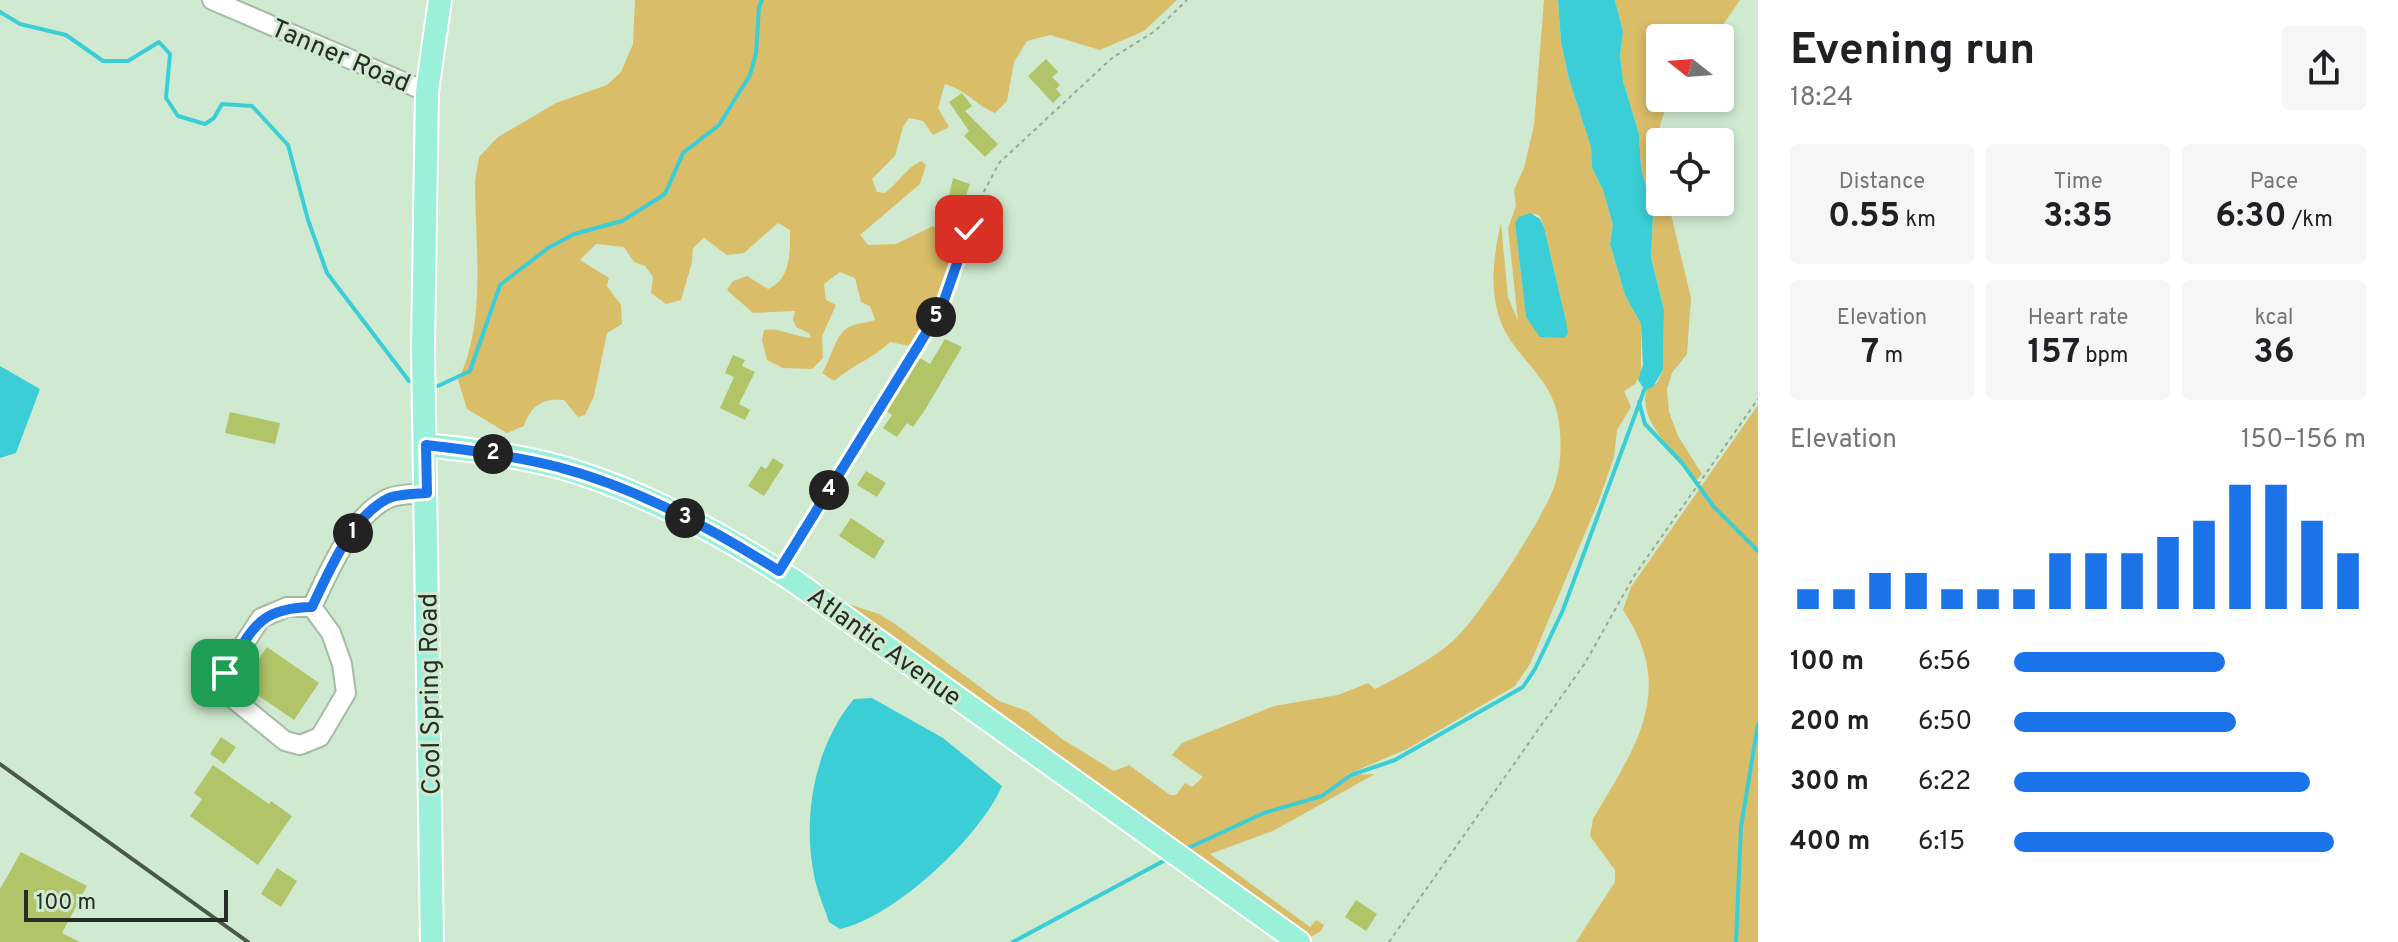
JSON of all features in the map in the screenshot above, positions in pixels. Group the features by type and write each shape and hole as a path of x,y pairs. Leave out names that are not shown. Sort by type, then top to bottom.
{"main road":[{"name":"Cool Spring Road","path":"432,942 423,349 427,92 440,0"},
{"name":"Atlantic Avenue","path":"426,445 518,458 598,480 707,529 779,571 1299,942"}],"street":[{"name":"Tanner Road","path":"212,0 427,92"},
{"path":"312,607 340,550 362,521 389,498 427,493"},
{"path":"287,607 312,607 331,633 342,664 346,693 320,737 300,745 285,741 224,691 225,673 261,618 287,607"}],"path":[{"path":"779,571 941,309 978,203 999,163 1112,58 1155,31 1187,0"},
{"path":"1389,942 1585,663 1634,576 1758,399"}],"shaded area":[{"path":"635,0 1177,0 1144,31 1100,50 1050,35 1027,41 1014,62 1007,101 995,113 945,84 938,108 949,127 933,135 923,121 909,118 903,127 895,156 872,179 877,192 885,193 921,161 926,165 920,184 860,235 868,245 896,244 933,226 955,237 957,243 930,315 910,346 890,342 834,381 822,373 844,330 875,320 870,306 861,302 855,278 840,272 824,284 826,300 836,305 822,336 823,358 812,369 783,368 767,360 762,340 764,330 811,338 809,333 796,327 793,319 795,311 753,313 727,290 733,281 747,276 768,289 781,279 788,264 790,230 778,223 744,253 727,255 704,238 693,248 681,300 666,304 651,293 653,277 645,266 634,262 624,247 596,244 580,260 609,278 607,286 621,305 622,324 607,333 594,396 585,415 578,417 564,400 539,404 524,426 507,433 467,409 458,380 467,358 476,309 475,181 479,157 498,137 556,103 607,85 621,72 633,44"},
{"path":"1544,0 1558,0 1561,42 1569,79 1591,147 1592,168 1603,190 1613,225 1610,244 1625,295 1641,324 1641,374 1635,384 1624,391 1631,407 1617,430 1614,457 1599,500 1530,664 1515,686 1407,749 1346,775 1375,774 1273,831 1210,854 1310,927 1316,920 1324,925 1321,931 1309,938 830,598 879,614 999,701 1027,711 1062,739 1114,771 1129,765 1170,795 1176,795 1185,783 1192,787 1203,777 1172,755 1182,743 1274,706 1338,695 1368,683 1375,689 1435,655 1464,629 1510,566 1549,499 1559,467 1560,429 1554,402 1544,383 1503,328 1495,299 1495,253 1501,223 1508,297 1518,321 1508,228 1516,206 1514,190 1524,168 1534,125","holes":["1534,214 1540,216 1544,227 1566,321 1526,317 1515,223"]},
{"path":"1615,0 1740,0 1724,24 1646,24 1646,112 1664,112 1660,128 1646,128 1646,188 1639,134 1623,81 1620,55 1623,32"},
{"path":"1653,216 1671,216 1691,298 1687,354 1672,373 1667,389 1669,412 1678,436 1702,474 1697,480 1653,426 1645,401 1647,388 1657,383 1663,370 1664,310 1651,257"},
{"path":"1758,405 1758,942 1576,942 1615,882 1615,870 1590,836 1593,819 1636,742 1649,692 1647,666 1639,639 1623,610 1631,587"}],"water":[{"path":"1558,0 1615,0 1623,32 1620,55 1623,81 1639,134 1646,216 1653,216 1651,257 1664,310 1663,370 1653,387 1645,390 1638,380 1643,365 1641,324 1625,295 1610,244 1613,225 1603,190 1592,168 1591,147 1569,79 1561,42"},
{"path":"1530,213 1540,219 1544,227 1566,321 1568,333 1565,338 1540,337 1526,317 1515,223 1519,217"},
{"path":"0,366 40,389 16,453 0,458"},
{"path":"872,698 943,738 1002,786 975,828 933,872 885,909 862,922 840,929 829,922 815,881 811,852 811,806 821,759 841,717 854,699"}],"building":[{"path":"1046,59 1058,72 1052,77 1060,85 1056,89 1061,95 1053,103 1028,76"},
{"path":"962,93 972,106 965,111 998,144 985,157 964,136 969,131 949,102"},
{"path":"953,178 970,184 956,224 943,221"},
{"path":"945,339 962,347 913,427 907,423 897,437 883,428 892,415 886,411 918,357 930,364"},
{"path":"733,355 745,360 742,366 755,372 739,404 750,410 745,420 720,408 734,377 725,373"},
{"path":"230,412 280,423 275,444 225,433"},
{"path":"773,458 784,465 764,496 748,486 761,466 766,469"},
{"path":"866,471 886,483 877,497 857,485"},
{"path":"851,518 885,541 874,559 839,536"},
{"path":"267,647 319,683 294,720 241,684"},
{"path":"221,737 236,747 224,764 210,754"},
{"path":"213,765 292,816 258,865 190,816 202,799 194,793"},
{"path":"21,852 87,886 62,933 80,942 0,942 0,889"},
{"path":"277,868 297,881 281,907 261,894"},
{"path":"1356,900 1377,914 1366,931 1345,917"}],"waterway":[{"path":"438,386 470,371 500,285 548,248 574,234 622,221 665,194 683,153 719,125 750,75 756,53 762,0"},
{"path":"0,12 20,24 66,35 103,61 128,61 159,42 170,54 166,98 178,116 205,124 214,118 222,104 252,106 288,145 308,220 327,273 409,381"},
{"path":"1184,850 1264,813 1322,796 1351,775 1395,760 1523,687 1563,610 1645,388"},
{"path":"1639,402 1645,424 1683,464 1713,506 1758,551"},
{"path":"1736,942 1741,827 1758,724"},
{"path":"1013,942 1169,858"}],"railway":[{"path":"0,764 248,942"}],"route":[{"path":"225,673 261,618 287,607 312,607 340,550 362,521 389,498 427,493 426,445 518,458 598,480 707,529 779,571 941,309 949,294 969,229"}]}
